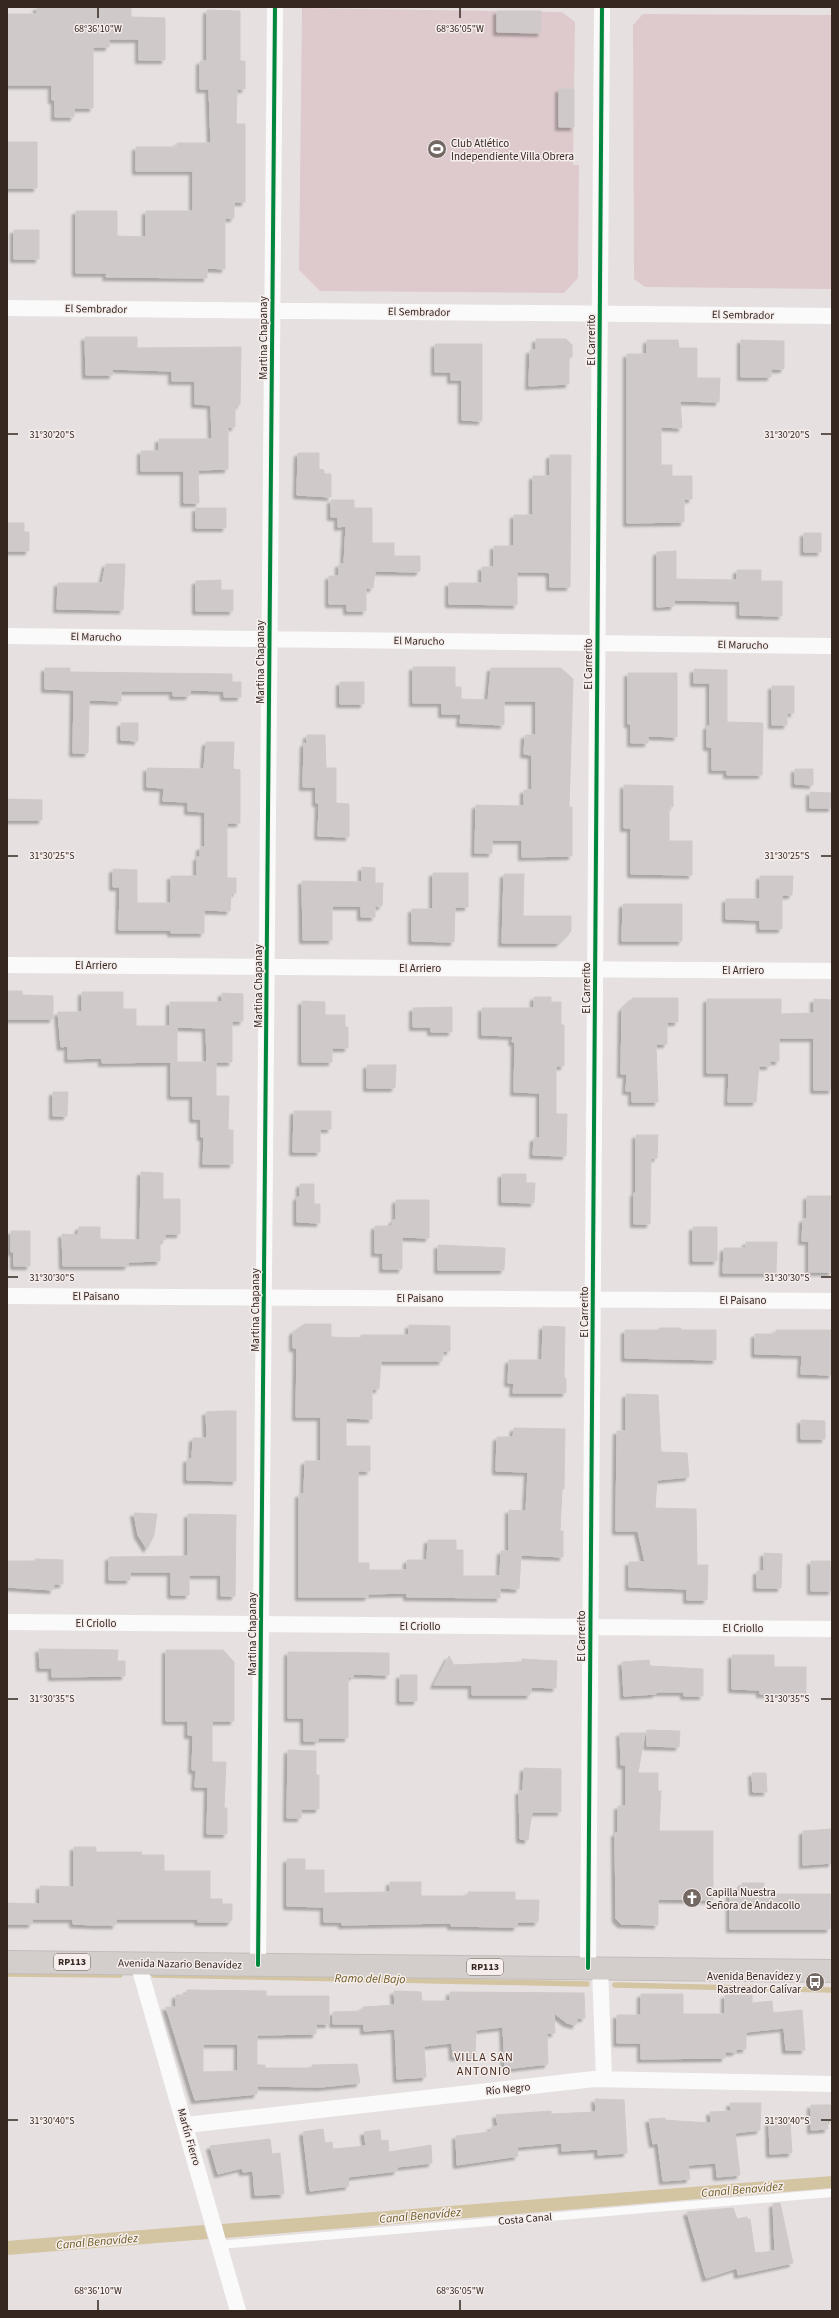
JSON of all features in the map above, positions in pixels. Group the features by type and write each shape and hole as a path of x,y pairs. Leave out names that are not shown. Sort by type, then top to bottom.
{"main road":[{"name":"Avenida Nazario Benavídez","path":"7,1962 832,1971"}],"street":[{"name":"Martina Chapanay","path":"258,1965 274,7"},
{"name":"El Carrerito","path":"602,7 590,1627 594,1968 604,2079"},
{"name":"El Sembrador","path":"7,308 832,316"},
{"name":"El Marucho","path":"7,636 832,646"},
{"name":"El Arriero","path":"7,965 832,971"},
{"name":"El Paisano","path":"7,1296 832,1301"},
{"name":"El Criollo","path":"7,1622 832,1629"},
{"name":"Martín Fierro","path":"138,1963 186,2125 238,2311"},
{"name":"Río Negro","path":"186,2125 604,2079 832,2084"}],"lane":[{"name":"Costa Canal","path":"216,2236 832,2193"}],"shaded area":[{"name":"Club Atlético Independiente Villa Obrera","path":"302,8 562,12 575,22 573,165 579,165 578,278 564,293 320,291 299,270"},
{"path":"643,14 832,15 832,289 645,287 634,279 633,25"}],"water":[{"name":"Canal Benavídez","path":"832,2176 832,2188 225,2238 222,2224"},
{"name":"Canal Benavídez","path":"204,2225 208,2239 7,2255 7,2241"}],"building":[{"path":"37,7 131,8 131,17 165,18 165,60 139,60 139,39 109,39 109,47 93,47 93,108 74,108 74,117 55,117 55,100 52,100 52,85 7,85 7,14 37,14"},
{"path":"207,10 240,11 240,61 245,61 245,89 237,89 236,124 245,124 245,202 234,202 234,218 225,218 225,269 207,268 207,278 106,277 107,273 76,273 76,211 117,211 117,236 146,237 146,211 193,211 193,171 136,171 136,147 177,147 177,143 211,143 209,89 200,89 200,61 207,61"},
{"path":"497,11 541,11 541,33 497,32"},
{"path":"559,89 574,89 574,127 559,127"},
{"path":"7,142 37,142 37,188 7,188"},
{"path":"14,230 39,230 39,259 14,259"},
{"path":"85,337 137,337 137,348 241,347 240,405 235,405 235,427 228,427 228,469 198,470 199,503 184,503 184,471 141,471 141,451 159,451 159,439 212,439 211,405 195,404 195,381 172,381 172,371 112,369 113,375 86,375"},
{"path":"536,339 566,339 572,345 572,357 569,357 569,384 529,386 530,350 536,350"},
{"path":"647,340 678,340 679,348 697,348 697,378 720,378 719,402 680,401 682,428 661,427 661,465 672,465 672,476 692,476 692,499 684,499 684,522 627,523 627,354 647,354"},
{"path":"741,340 784,341 784,369 771,369 771,377 741,377"},
{"path":"435,344 482,344 482,421 462,420 462,380 451,380 451,372 435,372"},
{"path":"298,453 319,453 319,469 324,470 324,474 331,474 331,497 297,495"},
{"path":"550,455 571,455 570,587 550,587 550,574 547,572 517,572 517,605 449,604 449,583 482,583 482,567 494,567 494,546 514,546 514,515 533,515 533,476 550,476"},
{"path":"331,500 354,500 354,508 372,508 372,543 394,543 394,556 420,556 420,571 417,572 375,571 373,588 366,588 366,611 347,611 347,604 329,604 329,576 339,576 339,564 344,564 346,526 338,527 338,517 331,517"},
{"path":"196,508 226,508 226,528 196,528"},
{"path":"7,523 24,523 24,532 29,532 29,551 7,551"},
{"path":"804,533 821,533 821,552 804,552"},
{"path":"676,551 676,579 737,580 737,570 761,570 761,581 782,581 782,616 740,615 740,601 674,600 674,606 657,607 657,552"},
{"path":"106,564 125,564 123,610 57,609 58,583 102,583"},
{"path":"221,580 221,590 233,590 233,611 196,611 196,581"},
{"path":"413,667 455,667 455,687 461,687 461,699 488,700 491,668 561,668 573,679 569,807 572,807 572,856 522,857 522,840 492,840 492,853 475,853 476,805 524,806 524,790 532,790 532,755 524,754 525,735 536,735 536,701 504,701 504,725 460,723 461,714 442,714 442,703 413,703"},
{"path":"45,668 70,668 70,672 232,674 232,682 241,682 241,697 224,697 224,691 191,690 189,696 173,696 173,691 121,691 121,701 89,700 88,753 73,753 74,690 45,689"},
{"path":"694,669 727,670 727,722 763,723 762,775 727,775 727,770 712,770 712,747 707,747 707,726 710,726 710,683 694,683"},
{"path":"628,673 677,673 677,737 648,736 648,743 631,743 631,724 628,724"},
{"path":"340,682 364,682 364,704 340,704"},
{"path":"772,686 794,686 794,713 787,713 787,725 772,725"},
{"path":"121,723 138,723 138,741 121,740"},
{"path":"307,735 325,735 326,768 336,768 336,803 349,804 349,837 318,836 319,803 316,803 316,787 303,787 304,743 307,744"},
{"path":"206,742 234,742 233,769 240,770 240,823 227,823 227,878 236,878 236,893 231,893 230,911 204,910 204,933 171,933 171,930 119,930 120,887 113,887 113,869 137,870 137,903 171,903 171,876 197,876 197,857 200,857 200,847 205,847 205,812 188,811 188,802 163,801 164,788 147,787 147,768 204,769"},
{"path":"795,769 813,769 813,785 795,784"},
{"path":"624,785 673,786 673,807 669,806 669,841 692,841 692,875 631,874 631,828 624,828"},
{"path":"810,792 832,793 832,808 810,808"},
{"path":"7,799 42,800 42,820 7,820"},
{"path":"362,867 375,868 375,883 383,883 382,906 375,906 375,917 361,917 361,906 332,906 332,940 303,940 302,881 362,882"},
{"path":"433,873 468,873 468,907 455,907 454,942 412,941 412,909 433,909"},
{"path":"504,874 524,874 523,916 571,916 571,931 559,943 502,943"},
{"path":"760,876 793,876 792,895 782,895 782,929 760,929 760,920 726,919 726,899 760,899"},
{"path":"623,904 682,904 682,941 622,941"},
{"path":"7,991 22,991 22,995 53,996 53,1019 7,1019"},
{"path":"82,992 123,992 123,1009 136,1009 136,1026 170,1026 170,1002 222,1002 222,993 243,994 243,1021 232,1021 232,1062 216,1062 216,1096 229,1096 228,1130 233,1130 233,1164 203,1164 204,1137 201,1137 201,1119 193,1119 193,1096 171,1096 171,1062 102,1063 102,1058 68,1059 68,1046 61,1047 58,1012 82,1012","holes":["177,1027 206,1028 207,1062 177,1062"]},
{"path":"534,997 551,997 551,1002 561,1002 561,1025 564,1025 564,1066 556,1066 556,1114 567,1114 566,1156 533,1155 534,1138 540,1138 540,1093 514,1092 515,1042 512,1042 513,1036 482,1035 482,1008 534,1008"},
{"path":"633,998 678,998 678,1022 667,1022 667,1044 656,1044 658,1102 632,1102 632,1091 626,1091 627,1074 621,1074 622,1009"},
{"path":"707,999 781,999 781,1014 814,1013 814,999 832,1000 832,1090 814,1090 814,1038 779,1038 779,1061 770,1061 770,1066 759,1066 756,1102 728,1102 729,1073 707,1073"},
{"path":"302,1001 325,1002 325,1015 345,1015 345,1027 348,1027 348,1048 332,1048 332,1062 302,1062"},
{"path":"452,1007 452,1032 431,1032 431,1027 413,1027 413,1008"},
{"path":"367,1065 396,1065 395,1088 367,1088"},
{"path":"53,1092 68,1092 67,1116 53,1116"},
{"path":"294,1111 331,1111 331,1129 320,1129 320,1152 293,1152"},
{"path":"636,1135 658,1135 657,1158 651,1158 650,1224 634,1224 634,1193 636,1193"},
{"path":"141,1172 163,1173 163,1199 180,1199 180,1234 165,1234 165,1240 160,1240 160,1261 128,1262 128,1266 63,1266 62,1234 78,1235 79,1227 100,1227 100,1239 140,1240"},
{"path":"502,1174 526,1174 526,1183 535,1183 534,1203 502,1202"},
{"path":"300,1184 314,1184 314,1204 320,1204 320,1223 297,1222 297,1197 300,1197"},
{"path":"807,1196 831,1196 832,1272 809,1272 809,1241 802,1241 803,1219 807,1219"},
{"path":"396,1200 429,1200 429,1238 402,1237 402,1269 383,1269 383,1253 375,1253 375,1226 392,1226 393,1220 396,1220"},
{"path":"693,1227 717,1227 717,1261 693,1261"},
{"path":"11,1231 30,1231 30,1266 14,1266 14,1252 11,1252"},
{"path":"746,1242 777,1242 776,1273 723,1273 724,1248 746,1248"},
{"path":"438,1245 505,1248 504,1270 438,1270"},
{"path":"305,1324 331,1324 331,1337 361,1338 361,1335 409,1335 409,1325 450,1326 450,1351 443,1351 442,1361 381,1361 379,1389 372,1389 372,1419 346,1418 346,1446 370,1446 370,1471 358,1471 358,1563 369,1563 369,1570 407,1570 407,1560 427,1560 428,1540 456,1540 456,1550 463,1550 463,1576 500,1576 501,1551 509,1551 509,1510 526,1511 528,1472 496,1471 497,1437 513,1437 514,1428 565,1429 564,1489 562,1489 560,1531 563,1531 563,1557 521,1555 519,1589 500,1588 500,1598 407,1597 407,1593 368,1594 368,1597 299,1597 299,1494 304,1494 305,1461 321,1461 321,1417 296,1417 297,1348 293,1348 293,1332"},
{"path":"543,1326 565,1327 564,1378 566,1378 566,1393 513,1393 514,1383 508,1383 509,1360 542,1360"},
{"path":"659,1328 681,1328 681,1330 716,1330 716,1360 625,1358 625,1330 659,1330"},
{"path":"776,1330 832,1330 832,1375 801,1374 802,1355 755,1354 755,1334 776,1334"},
{"path":"626,1394 658,1395 661,1452 687,1453 689,1477 657,1480 655,1508 696,1509 697,1565 708,1565 707,1600 687,1600 687,1589 629,1587 629,1562 645,1562 638,1531 616,1531 617,1431 626,1431"},
{"path":"236,1411 236,1481 187,1480 187,1459 192,1459 193,1438 207,1438 206,1412"},
{"path":"801,1420 825,1421 825,1439 801,1439"},
{"path":"134,1513 157,1514 154,1535 147,1549 138,1535"},
{"path":"188,1514 236,1515 235,1596 221,1596 221,1575 189,1575 189,1595 171,1595 171,1572 130,1572 130,1580 109,1580 109,1557 188,1556"},
{"path":"764,1553 782,1554 781,1588 757,1588 757,1571 764,1571"},
{"path":"35,1559 63,1560 63,1584 54,1584 53,1590 7,1587 7,1561 35,1561"},
{"path":"811,1561 830,1561 830,1566 832,1566 832,1591 811,1591"},
{"path":"39,1649 118,1650 117,1661 125,1661 125,1676 52,1677 52,1668 40,1668"},
{"path":"166,1650 223,1650 234,1662 234,1721 212,1721 212,1762 226,1762 224,1808 227,1808 227,1834 207,1834 208,1787 195,1787 196,1770 192,1770 193,1735 188,1735 188,1721 166,1721"},
{"path":"288,1652 389,1653 389,1675 353,1674 353,1677 348,1677 348,1738 318,1738 318,1741 304,1741 304,1718 288,1718"},
{"path":"732,1655 774,1655 774,1667 806,1667 806,1694 760,1694 760,1690 732,1689"},
{"path":"449,1656 454,1665 522,1662 522,1659 557,1661 556,1688 531,1687 530,1695 472,1695 472,1685 434,1685"},
{"path":"649,1660 650,1666 703,1669 703,1696 684,1696 684,1692 656,1692 656,1694 624,1696 622,1662"},
{"path":"400,1675 417,1675 417,1701 400,1701"},
{"path":"647,1730 680,1731 679,1747 647,1746"},
{"path":"620,1733 645,1733 638,1773 658,1773 658,1791 661,1791 659,1831 713,1831 713,1900 658,1899 658,1925 621,1924 616,1919 615,1833 618,1833 618,1806 626,1806 626,1765 621,1765"},
{"path":"288,1750 316,1751 316,1775 319,1775 319,1809 301,1809 301,1818 287,1818"},
{"path":"524,1768 561,1769 561,1812 532,1812 528,1840 520,1839 519,1791 523,1791"},
{"path":"752,1773 766,1773 767,1792 753,1792"},
{"path":"832,1829 832,1863 803,1865 803,1831"},
{"path":"74,1847 96,1847 96,1852 142,1852 141,1855 164,1855 164,1871 210,1871 210,1899 222,1899 222,1904 232,1904 232,1919 230,1922 198,1922 198,1919 116,1919 116,1925 95,1925 73,1924 73,1919 32,1919 32,1924 7,1924 7,1903 40,1904 40,1886 74,1887"},
{"path":"287,1859 305,1859 305,1870 324,1870 324,1893 390,1892 390,1882 421,1882 421,1896 468,1896 468,1892 515,1892 515,1900 539,1900 538,1922 517,1922 517,1927 505,1927 451,1926 451,1923 342,1925 342,1922 324,1922 324,1907 287,1906"},
{"path":"742,1883 764,1883 764,1894 831,1894 830,1929 730,1929 730,1892 742,1892"},
{"path":"187,1990 266,1991 266,1996 329,1996 329,2024 316,2024 316,2034 257,2035 257,2065 265,2065 265,2068 312,2068 312,2065 357,2064 360,2083 321,2087 257,2086 257,2094 195,2100 166,2007 176,2007 176,1995 187,1995","holes":["203,2044 238,2044 238,2071 203,2072"]},
{"path":"394,1991 421,1992 422,2001 450,2001 450,1992 584,1993 585,2018 577,2018 576,2025 567,2023 554,2013 555,2033 547,2033 548,2064 505,2069 503,2027 476,2030 475,2057 453,2057 452,2043 424,2046 426,2077 397,2079 395,2029 364,2031 364,2024 333,2024 333,2012 363,2011 363,2007 395,2005"},
{"path":"641,1994 683,1994 683,2014 725,2014 725,1995 752,1995 752,2003 772,2001 773,2013 802,2010 805,2050 786,2050 784,2028 746,2032 746,2049 736,2049 736,2052 725,2052 725,2058 641,2059 641,2043 617,2043 617,2015 641,2015"},
{"path":"595,2099 624,2100 627,2153 598,2155 598,2149 562,2151 562,2143 517,2147 518,2156 457,2165 456,2136 491,2132 491,2127 498,2126 496,2115 551,2111 551,2114 596,2112"},
{"path":"730,2103 761,2103 760,2130 735,2133 740,2175 717,2177 716,2163 688,2165 690,2179 663,2181 658,2143 653,2144 649,2119 665,2118 665,2120 711,2123 710,2112 731,2111"},
{"path":"811,2105 832,2105 832,2120 827,2120 828,2129 811,2130"},
{"path":"790,2121 792,2153 770,2154 769,2122"},
{"path":"323,2129 325,2143 332,2142 333,2149 366,2146 364,2132 380,2130 381,2141 388,2140 389,2152 431,2145 432,2163 397,2167 397,2171 348,2177 349,2186 310,2191 303,2132"},
{"path":"270,2139 272,2154 280,2153 284,2194 255,2195 253,2171 243,2172 242,2168 218,2174 210,2146"},
{"path":"780,2203 793,2263 738,2275 737,2268 706,2278 687,2212 733,2208 737,2219 747,2217 748,2220 750,2219 755,2253 775,2251 773,2204"}],"waterway":[{"name":"Ramo del Bajo","path":"7,1974 120,1975"},
{"name":"Ramo del Bajo","path":"154,1975 587,1984"},
{"name":"Ramo del Bajo","path":"615,1985 832,1990"}],"cycle path":[{"path":"258,1965 275,7"},
{"path":"588,1968 602,7"}],"place":[{"name":"Club Atlético Independiente Villa Obrera","path":"437,149"},
{"name":"Capilla Nuestra Señora de Andacollo","path":"692,1898"},
{"name":"Avenida Benavídez y Rastreador Calívar","path":"815,1982"}],"district":[{"name":"VILLA SAN ANTONIO","path":"484,2064"}]}
